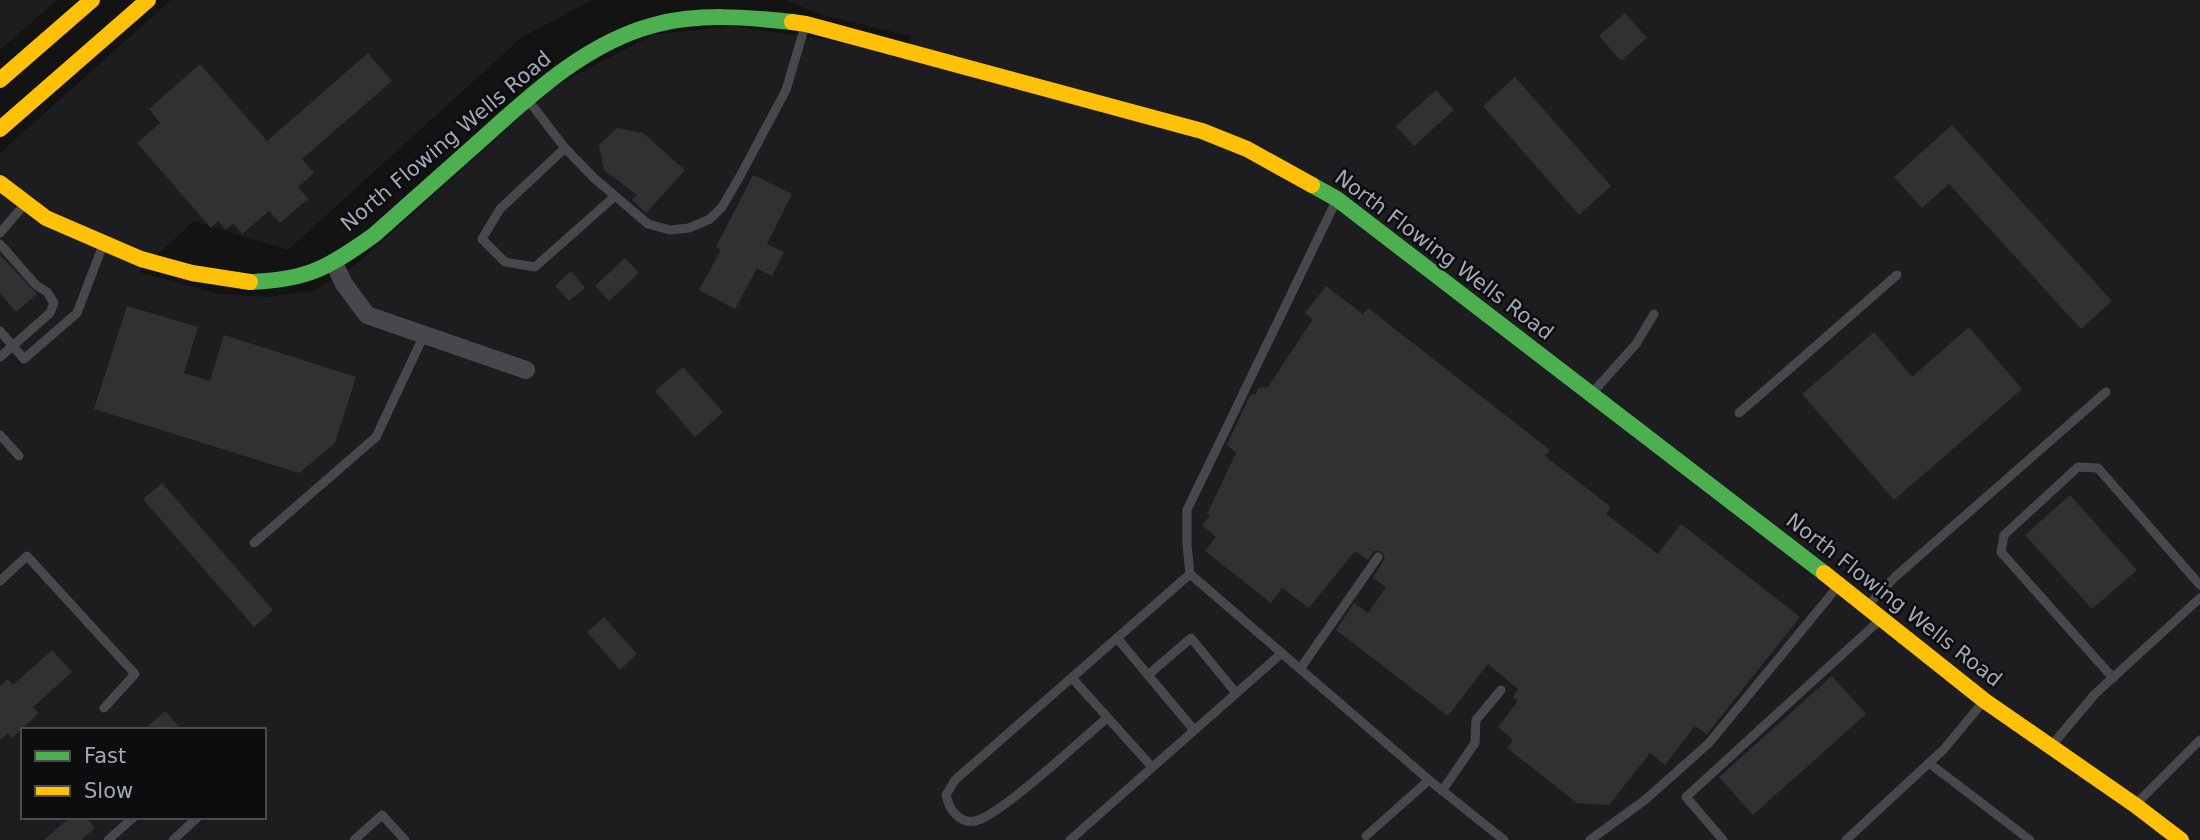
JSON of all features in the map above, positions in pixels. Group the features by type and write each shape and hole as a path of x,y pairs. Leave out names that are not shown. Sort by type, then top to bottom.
{"street":[{"path":"0,80 92,0"},
{"path":"0,129 148,0"},
{"name":"North Flowing Wells Road","path":"0,183 25,205 46,218 141,259 247,282 279,281 316,272 334,263 386,225 565,68 654,24 697,18 746,16 806,24 1202,131 1257,154 1337,200 1839,584 1984,701 2181,840"},
{"path":"334,263 344,284 367,314 526,370"}],"lane":[{"path":"527,99 565,148 649,224 670,230 689,228 710,219 722,207 739,178 786,90 806,24"},
{"path":"565,148 500,209 482,239 505,262 535,267 615,196"},
{"path":"1337,200 1188,510 1190,574 1429,780 1504,840"},
{"path":"0,233 25,205"},
{"path":"0,244 36,285 47,292 54,303 50,313 0,357"},
{"path":"0,331 24,359 77,313 104,244"},
{"path":"1739,413 1897,275"},
{"path":"1590,395 1636,344 1654,314"},
{"path":"254,543 376,437 424,334"},
{"path":"1867,606 1895,577 2106,392"},
{"path":"0,435 19,456"},
{"path":"2113,678 2001,552 2004,535 2078,467 2098,468 2200,585"},
{"path":"0,581 27,556 135,674 104,708"},
{"path":"1300,669 1378,557"},
{"path":"1107,718 998,810 974,821 959,818 948,806 946,795 955,780 1190,574"},
{"path":"1590,840 1645,800 1709,743 1839,584"},
{"path":"2050,747 2095,694 2200,598"},
{"path":"1723,840 1686,797 1882,618"},
{"path":"1117,638 1194,730"},
{"path":"1148,675 1191,638 1236,693"},
{"path":"1070,840 1282,653"},
{"path":"1072,678 1152,767"},
{"path":"1442,791 1475,743 1476,720 1502,690"},
{"path":"1847,840 1944,749 1984,701"},
{"path":"2135,805 2200,740"},
{"path":"1929,762 2031,840"},
{"path":"1366,836 1429,780"},
{"path":"354,840 382,815 405,840"},
{"path":"108,840 132,819"},
{"path":"173,840 196,819"}],"shaded area":[{"path":"0,0 57,0 0,50"},
{"path":"171,0 592,0 521,38 288,250 194,221 139,272 220,294 267,297 316,290 359,262 555,86 653,35 731,26 831,40 904,59 911,36 822,15 785,0 2200,0 2200,840 0,840 0,153"}],"building":[{"path":"1625,13 1647,38 1621,61 1599,36"},
{"path":"368,53 392,81 302,159 314,173 298,187 308,199 280,223 269,211 242,234 233,223 226,230 218,221 211,228 137,143 160,123 149,109 200,64 267,141"},
{"path":"1515,77 1611,186 1579,215 1483,106"},
{"path":"1436,90 1454,110 1414,146 1396,126"},
{"path":"1952,125 2112,301 2081,329 1949,184 1922,208 1894,177"},
{"path":"617,128 643,133 685,170 646,213 632,200 637,195 604,170 599,145"},
{"path":"753,175 792,194 767,244 784,252 772,276 757,268 735,309 699,290 721,250 716,247"},
{"path":"0,255 37,294 16,312 0,293"},
{"path":"625,258 639,273 609,301 595,286"},
{"path":"571,271 585,288 569,301 555,286"},
{"path":"1326,286 1363,314 1368,308 1550,450 1545,456 1611,507 1606,514 1658,554 1681,524 1800,617 1707,734 1695,726 1665,765 1650,753 1609,805 1577,803 1507,748 1513,740 1498,727 1518,701 1513,697 1518,689 1488,664 1448,716 1336,630 1354,603 1368,613 1386,587 1373,578 1385,558 1381,551 1374,551 1368,560 1355,551 1309,608 1282,588 1271,603 1205,551 1216,537 1202,525 1210,516 1207,514 1236,453 1227,445 1250,395 1256,394 1258,388 1268,387 1313,319 1305,313"},
{"path":"127,306 198,327 184,373 210,381 224,335 356,377 335,443 299,473 94,409"},
{"path":"1969,327 2022,389 1894,500 1802,394 1874,332 1912,377"},
{"path":"683,367 723,412 695,437 655,391"},
{"path":"162,483 273,610 254,627 143,499"},
{"path":"2070,495 2137,570 2092,609 2025,535"},
{"path":"604,617 637,654 620,670 587,632"},
{"path":"52,650 72,672 33,707 39,713 12,738 8,733 0,740 0,686 8,679 13,685"},
{"path":"1832,676 1866,714 1753,815 1719,777"},
{"path":"165,711 180,728 146,728"},
{"path":"68,819 88,819 95,828 81,840 44,840"}],"traffic: fast":[{"path":"250,282 302,275 330,264 358,246 374,235 540,88 605,44 629,33 671,21 705,17 792,22"},
{"path":"1312,185 1337,199 1824,573"}],"traffic: slow":[{"path":"0,80 92,0"},
{"path":"0,129 148,0"},
{"path":"792,22 1202,131 1247,149 1312,185"},
{"path":"0,183 46,218 141,259 192,273 250,282"},
{"path":"1824,573 1985,701 2181,840"}]}
